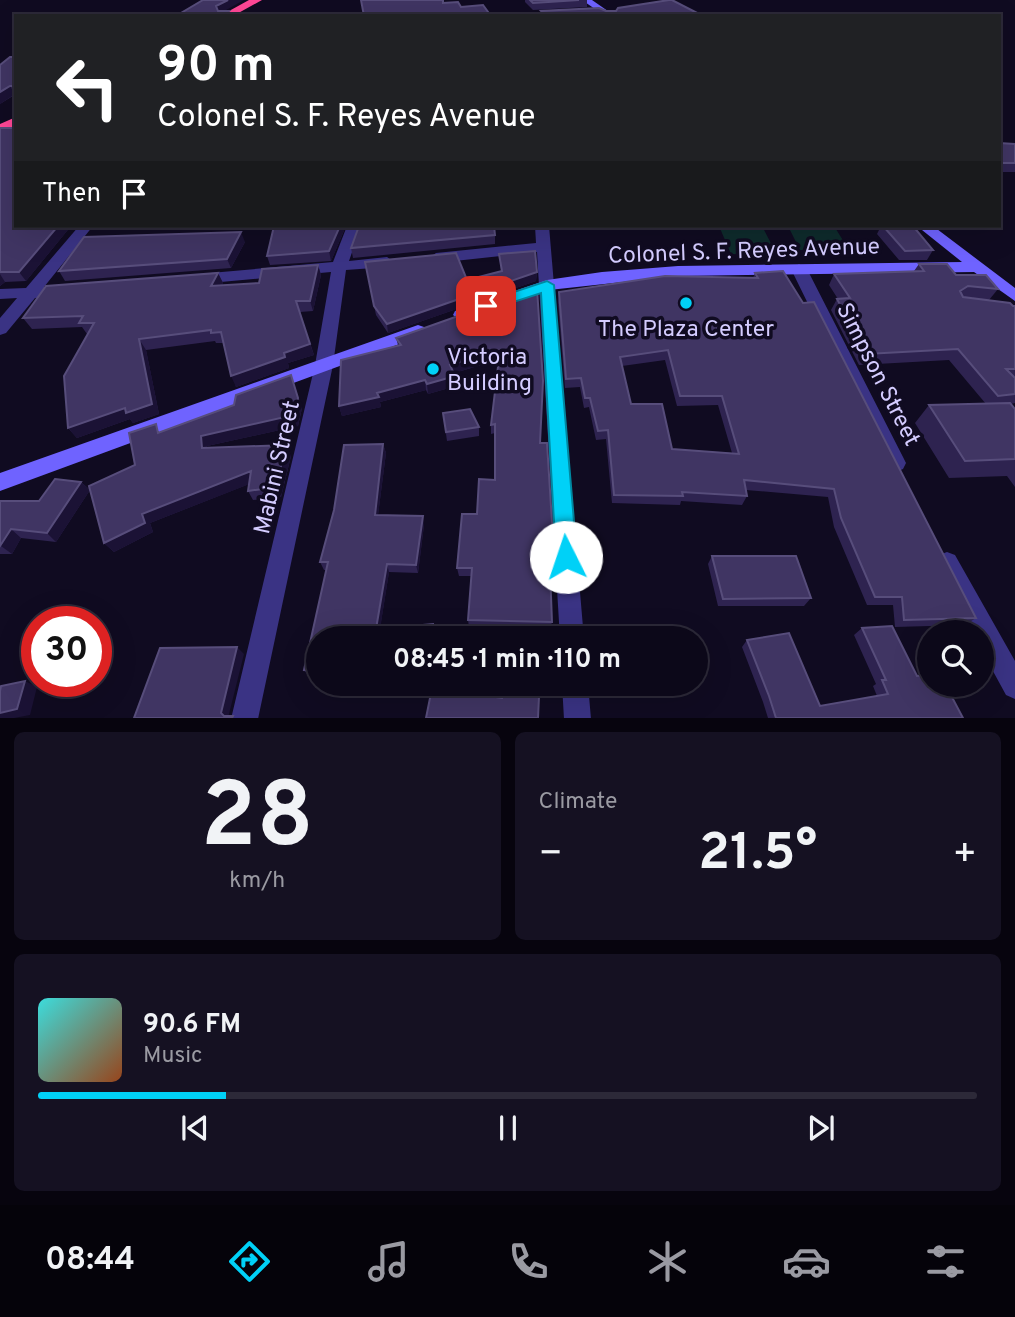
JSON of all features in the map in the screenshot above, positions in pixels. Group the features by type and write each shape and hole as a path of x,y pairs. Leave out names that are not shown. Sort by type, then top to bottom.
{"highway":[{"path":"229,14 257,0"}],"main road":[{"path":"586,0 608,14"},
{"path":"927,228 1015,296"},
{"name":"Colonel S. F. Reyes Avenue","path":"0,482 547,285 602,277 678,271 977,267"}],"street":[{"path":"590,11 602,10"},
{"path":"554,14 578,12"},
{"path":"0,329 84,228"},
{"name":"Mabini Street","path":"244,718 324,365 339,267 353,228"},
{"path":"542,228 571,626"},
{"path":"177,281 542,247"},
{"name":"Simpson Street","path":"799,269 905,482"},
{"path":"0,294 82,289"},
{"path":"937,544 1015,686"},
{"path":"576,696 578,718"}],"green space":[{"path":"720,228 763,228 777,255 731,254"},
{"path":"789,228 835,228 849,250 800,250"}],"building":[{"path":"203,0 228,0 216,6 218,11 229,11 226,14 179,14"},
{"path":"361,0 443,0 443,3 458,2 461,7 483,5 490,14 364,14"},
{"path":"530,0 579,0 533,3"},
{"path":"672,0 699,14 544,14 541,11 599,8 616,11 618,8"},
{"path":"14,57 14,86 0,92 0,65"},
{"path":"0,128 14,128 14,228 56,228 19,272 0,272"},
{"path":"1001,143 1015,144 1015,163 1001,163"},
{"path":"274,228 339,228 329,251 267,256"},
{"path":"358,228 494,228 495,235 351,248"},
{"path":"885,228 915,228 933,250 905,251"},
{"path":"241,232 227,259 59,271 84,237"},
{"path":"535,251 537,272 387,324 374,306 365,262 456,253 467,280 502,271 499,254"},
{"path":"919,264 947,264 956,275 986,275 998,289 968,286 960,291 963,297 1010,303 1015,306 1015,369 1006,369 1015,378 1015,394 998,396 958,349 866,354 837,299 850,298 834,274 924,271"},
{"path":"318,265 310,301 296,301 310,344 284,353 285,357 231,376 221,332 211,333 211,330 139,339 152,404 126,413 125,408 68,428 64,376 94,323 79,323 83,316 23,318 46,286 218,273 211,286 259,283 262,269"},
{"path":"783,271 803,303 814,302 976,618 904,620 902,597 875,597 841,518 834,489 744,480 747,496 682,492 683,496 614,495 608,430 598,431 590,398 585,398 581,378 566,379 559,292 665,276 758,278 755,273","holes":["668,350 680,396 722,396 739,454 672,449 662,404 631,404 620,357"]},
{"path":"537,288 543,381 540,443 547,443 555,570 550,570 552,622 468,620 472,568 457,568 462,514 477,514 479,479 495,480 495,424 491,425 500,350 450,365 455,376 427,384 425,380 377,393 379,397 339,406 341,360 401,345 396,338"},
{"path":"291,375 298,398 294,415 201,436 202,448 286,445 276,487 248,491 251,471 142,514 145,523 104,543 89,486 135,465 129,433 156,424 158,433 234,405 236,395"},
{"path":"1010,403 1015,409 1015,459 965,461 929,405"},
{"path":"470,409 479,427 446,432 443,413"},
{"path":"383,444 375,515 423,516 416,565 387,564 377,626 314,626 328,562 320,562 334,510 344,445"},
{"path":"55,479 81,482 47,533 11,529 0,546 0,501 39,501"},
{"path":"712,556 796,556 811,598 723,599"},
{"path":"892,626 917,676 917,697 952,697 963,718 776,718 747,640 789,633 820,706 888,694 882,680 886,680 862,628"},
{"path":"237,647 221,713 224,716 233,716 232,718 134,718 160,648"},
{"path":"21,682 17,709 0,713 1,686"},
{"path":"430,696 539,697 538,718 426,718"}],"place":[{"name":"The Plaza Center","path":"686,303"},
{"name":"Victoria Building","path":"433,369"}],"route":[{"path":"486,306 547,285 566,557"}]}
